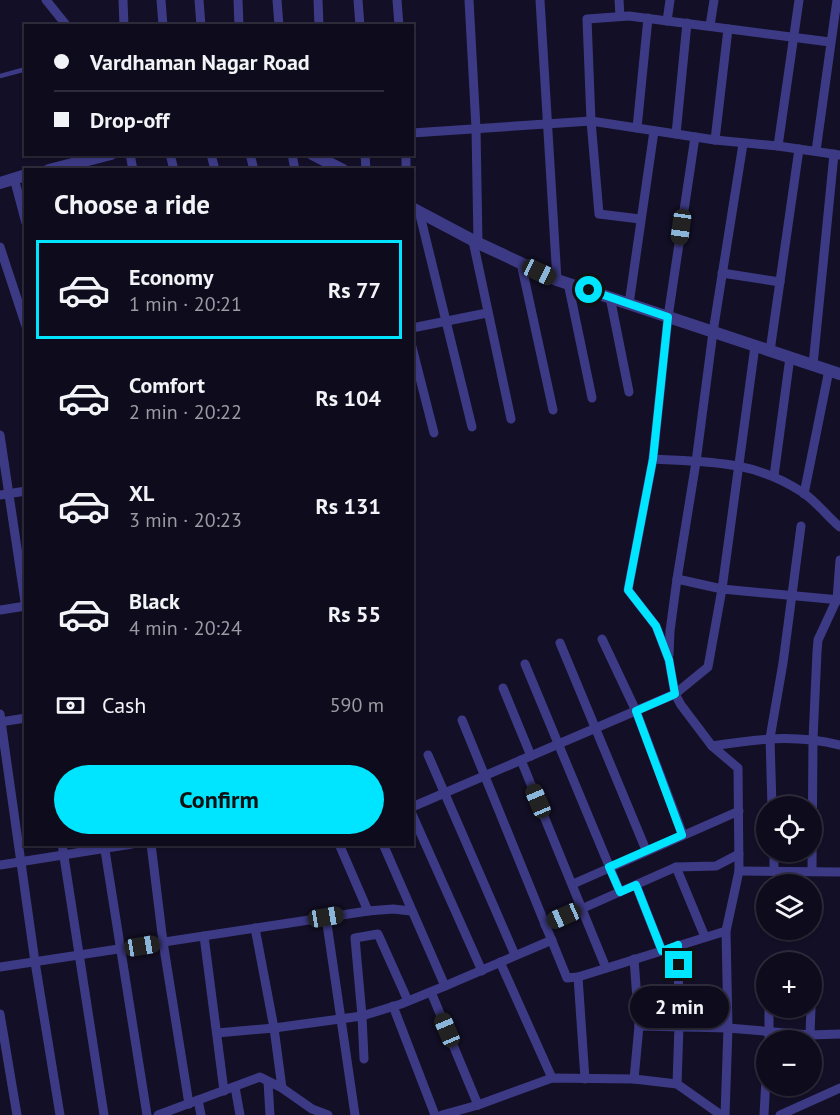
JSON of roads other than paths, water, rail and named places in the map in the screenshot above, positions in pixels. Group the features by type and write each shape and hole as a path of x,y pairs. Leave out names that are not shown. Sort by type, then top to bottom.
{"street":[{"path":"46,0 65,24"},
{"path":"123,0 124,24"},
{"path":"162,0 164,24"},
{"path":"199,0 201,24"},
{"path":"238,0 239,24"},
{"path":"278,0 279,24"},
{"path":"318,0 319,24"},
{"path":"358,0 360,24"},
{"path":"397,0 399,24"},
{"path":"469,0 476,128 476,242 488,313 511,419"},
{"path":"540,0 562,282 592,398"},
{"path":"619,0 620,16"},
{"path":"667,21 670,0"},
{"path":"710,26 714,0"},
{"path":"778,146 799,0"},
{"path":"816,152 830,42 837,19 837,0"},
{"path":"640,219 599,214 591,121 587,19 620,16 648,18 830,42"},
{"path":"637,128 648,18"},
{"path":"676,134 687,23"},
{"path":"715,140 728,28"},
{"path":"414,133 591,121 743,144 778,146 837,155 813,365"},
{"path":"629,304 654,131"},
{"path":"695,137 668,317 653,459 628,590 656,626 669,660 675,694 712,746 738,768 739,871 726,931 728,1028 723,1115"},
{"path":"669,660 670,631 677,579 743,144"},
{"path":"770,351 799,149"},
{"path":"59,168 92,164 107,156"},
{"path":"316,156 333,164"},
{"path":"0,183 20,177 24,208"},
{"path":"416,209 476,242 562,282 834,372 804,494"},
{"path":"416,209 472,427"},
{"path":"0,247 23,310"},
{"path":"520,263 553,410"},
{"path":"722,273 780,282"},
{"path":"610,297 629,392"},
{"path":"414,328 488,313"},
{"path":"414,806 675,694 708,667 722,589 755,346"},
{"path":"414,355 434,433"},
{"path":"774,476 790,357"},
{"path":"0,435 5,494 24,601"},
{"path":"653,459 738,465 774,476 804,494 839,526"},
{"path":"5,494 24,491"},
{"path":"839,526 840,512"},
{"path":"772,796 770,738 801,526"},
{"path":"812,871 813,739 818,640 838,600 840,560"},
{"path":"677,579 722,589 838,600"},
{"path":"0,610 24,607"},
{"path":"602,639 636,711 682,835"},
{"path":"560,644 646,850"},
{"path":"525,664 620,892"},
{"path":"503,688 531,756"},
{"path":"24,718 0,719 60,1115"},
{"path":"462,720 567,978 578,977 726,931"},
{"path":"712,746 770,738 813,739 840,745"},
{"path":"428,755 515,955"},
{"path":"521,760 606,968"},
{"path":"573,884 739,810"},
{"path":"414,818 482,971"},
{"path":"62,846 104,1115"},
{"path":"151,846 164,942 194,1102 201,1115"},
{"path":"340,846 368,911"},
{"path":"384,846 445,986"},
{"path":"0,865 104,847 147,1115"},
{"path":"545,925 676,867 716,866 739,854"},
{"path":"774,862 774,871"},
{"path":"676,867 705,937"},
{"path":"739,871 840,872"},
{"path":"636,885 662,951"},
{"path":"0,967 368,911 393,909 411,911"},
{"path":"326,917 355,1115"},
{"path":"255,928 274,1028 282,1088"},
{"path":"364,1059 355,938 378,934 408,1001"},
{"path":"204,936 224,1091"},
{"path":"217,1033 362,1016 408,1001 552,940"},
{"path":"677,1084 678,945"},
{"path":"634,959 639,1026 634,1080"},
{"path":"500,962 552,1078"},
{"path":"578,977 585,1079"},
{"path":"430,992 478,1105"},
{"path":"393,1006 435,1115"},
{"path":"0,1014 17,1115"},
{"path":"639,1026 728,1028 756,1033"},
{"path":"822,1035 840,1034"},
{"path":"158,1115 260,1077 282,1088 312,1109 328,1115"},
{"path":"442,1115 478,1105 552,1078 634,1080 677,1084 723,1115"},
{"path":"268,1082 270,1115"},
{"path":"235,1087 240,1115"},
{"path":"780,1115 840,1088"},
{"path":"764,1115 765,1096"}],"lane":[{"path":"0,76 24,70"}]}
